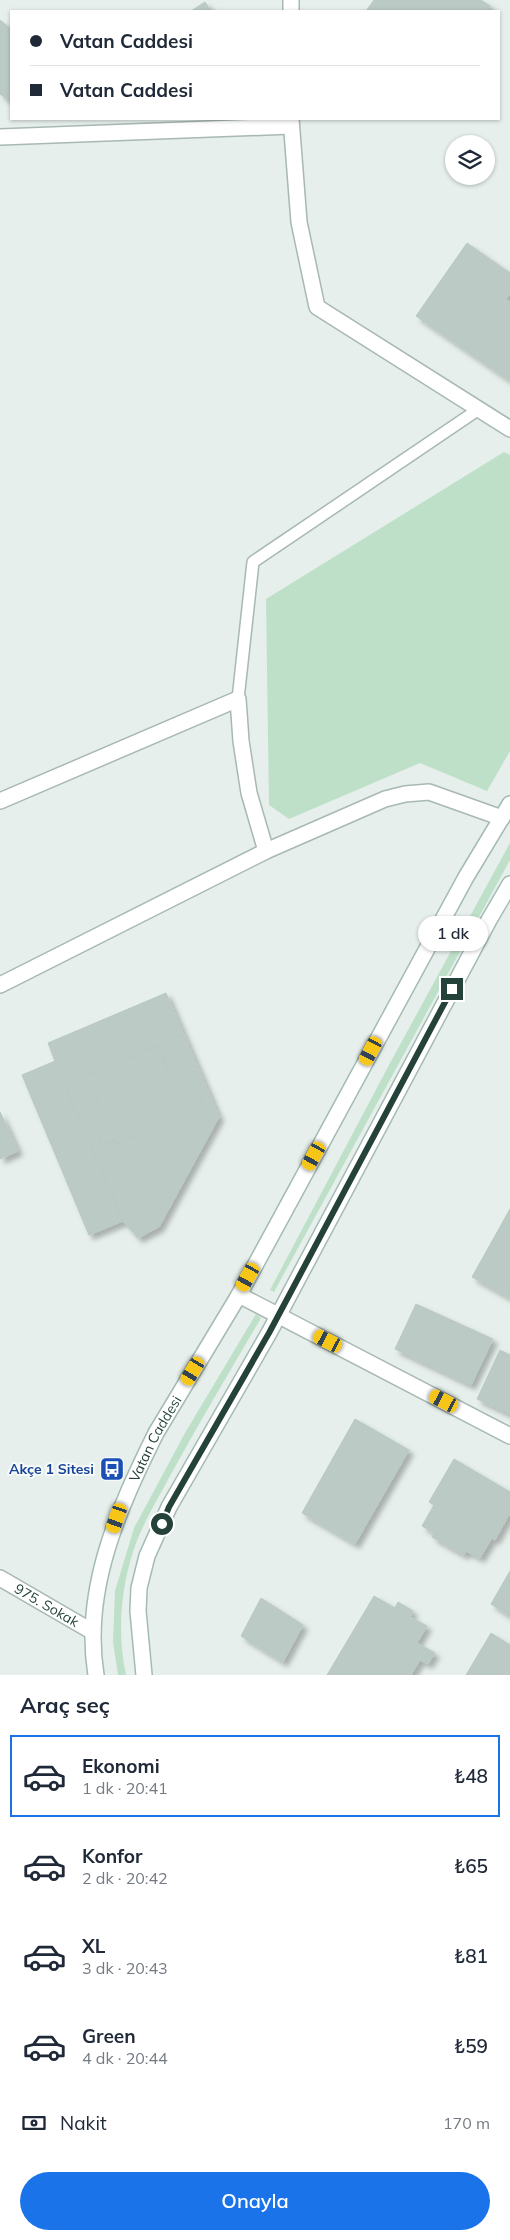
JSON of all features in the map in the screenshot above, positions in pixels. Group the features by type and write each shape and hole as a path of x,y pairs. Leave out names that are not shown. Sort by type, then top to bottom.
{"street":[{"path":"0,138 291,122 299,222 318,307 510,429"},
{"path":"0,801 238,698 240,741 249,793 266,851"},
{"path":"0,985 266,851 385,799 405,794 429,792 502,818"},
{"name":"Vatan Caddesi","path":"96,1675 93,1632 95,1602 106,1550 132,1483 156,1433 239,1295 466,877 510,804"},
{"path":"144,1675 138,1611 139,1588 148,1556 169,1507 278,1315 510,884"},
{"path":"239,1295 510,1436"},
{"name":"975. Sokak","path":"0,1578 93,1632"}],"lane":[{"path":"238,698 253,562 479,409"}],"green space":[{"path":"504,452 510,455 510,751 487,791 420,763 289,819 269,805 266,599"},
{"path":"510,843 510,860 274,1292 270,1290 389,1065"},
{"path":"256,1314 261,1318 181,1456 153,1507 133,1551 124,1590 121,1619 123,1661 126,1675 118,1675 113,1642 115,1591 134,1528 185,1433"}],"building":[{"path":"374,0 481,0 490,6 488,10 367,10"},
{"path":"205,2 210,10 193,10"},
{"path":"0,20 10,28 10,101 0,94"},
{"path":"467,243 510,273 510,294 506,299 510,302 510,381 416,316"},
{"path":"166,993 184,1035 65,1085 123,1221 89,1235 22,1075 55,1061 48,1043"},
{"path":"184,1035 219,1117 159,1227 138,1238 123,1221 65,1085","holes":["162,1057 169,1071 189,1063 197,1082 193,1083 202,1103 185,1110 187,1114 116,1144 115,1140 102,1145 93,1125 90,1126 82,1108 98,1101 92,1087"]},
{"path":"162,1057 169,1071 189,1063 197,1082 193,1083 202,1103 185,1110 187,1114 116,1144 115,1140 102,1145 93,1125 90,1126 82,1108 98,1101 92,1087"},
{"path":"0,1112 18,1151 0,1159"},
{"path":"510,1209 510,1298 472,1277"},
{"path":"416,1304 493,1339 471,1385 395,1349"},
{"path":"500,1350 510,1355 510,1414 477,1399"},
{"path":"355,1419 409,1450 355,1544 302,1513"},
{"path":"454,1459 510,1492 510,1513 495,1540 492,1538 480,1558 466,1551 464,1555 432,1537 434,1533 422,1526 434,1505 429,1502"},
{"path":"510,1571 510,1616 491,1604"},
{"path":"374,1596 395,1608 398,1602 413,1611 410,1617 427,1626 417,1643 435,1653 428,1664 420,1660 411,1675 327,1675"},
{"path":"261,1598 303,1625 283,1662 241,1636"},
{"path":"491,1633 510,1645 510,1675 466,1675"}],"place":[{"name":"Akçe 1 Sitesi","path":"112,1469"}],"route":[{"path":"162,1524 169,1507 269,1333 452,989"}]}
